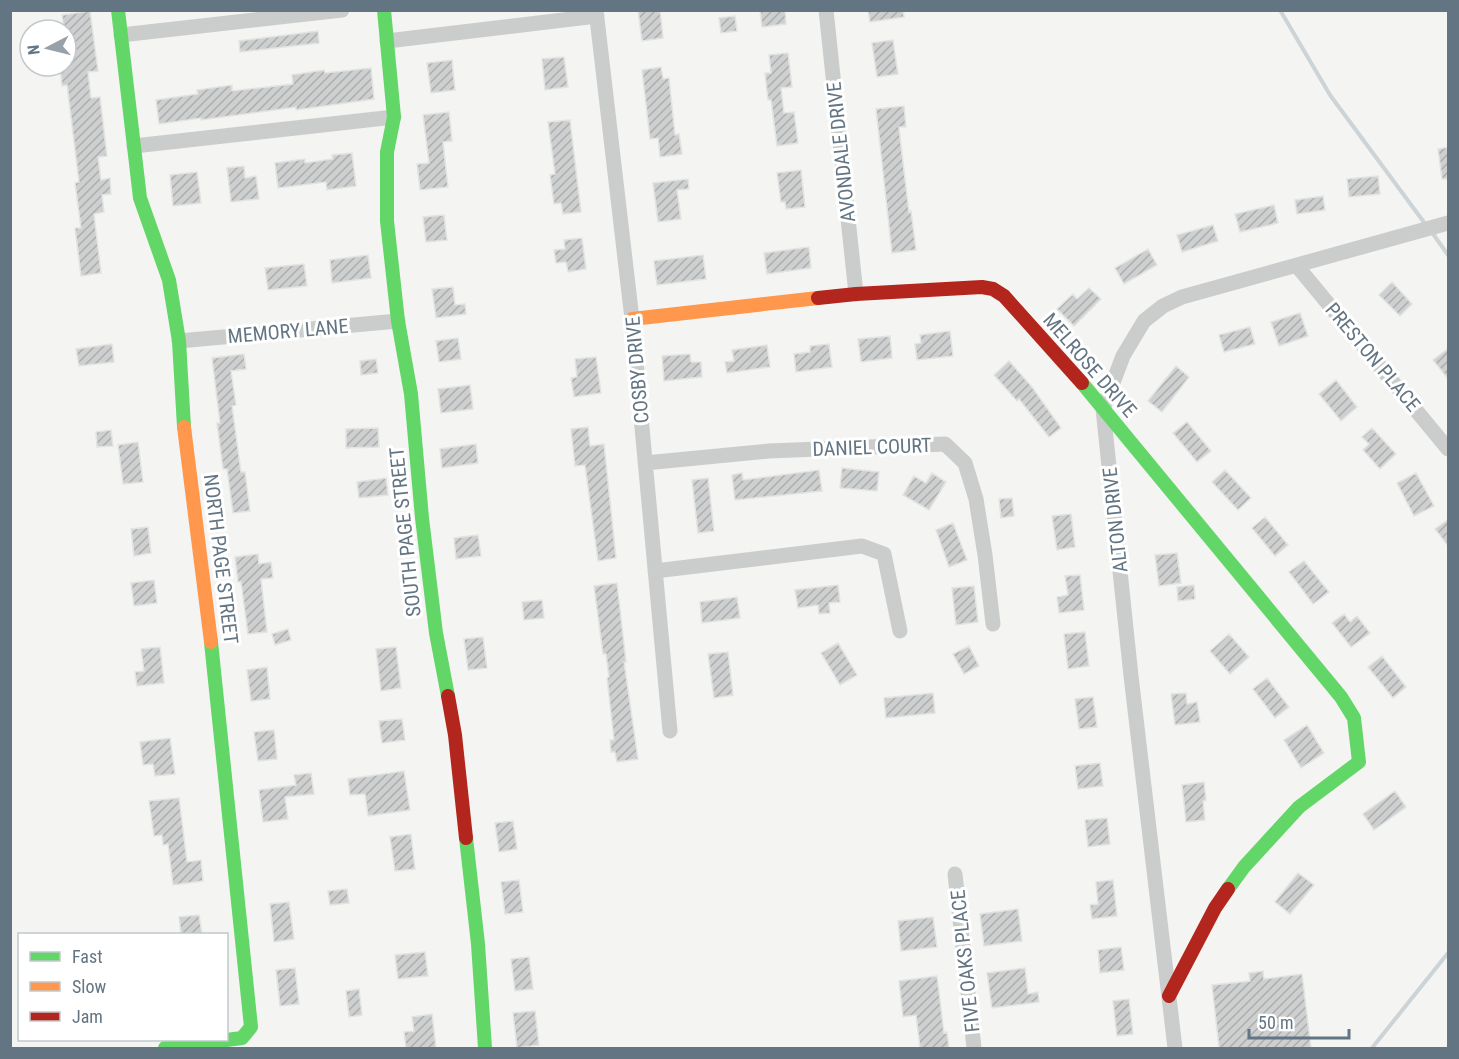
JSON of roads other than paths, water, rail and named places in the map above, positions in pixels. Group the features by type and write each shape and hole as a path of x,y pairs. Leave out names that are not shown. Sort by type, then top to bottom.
{"street":[{"name":"NORTH PAGE STREET","path":"118,10 140,198 169,280 179,341 183,415 215,672 251,1027 242,1038 228,1040"},
{"path":"121,36 256,15 342,10"},
{"name":"SOUTH PAGE STREET","path":"384,10 394,117 387,152 387,221 398,321 411,394 422,518 436,633 455,735 478,944 485,1048"},
{"name":"AVONDALE DRIVE","path":"826,10 856,294"},
{"path":"387,41 596,13"},
{"name":"COSBY DRIVE","path":"596,13 632,319 670,731"},
{"path":"134,146 394,117"},
{"name":"ALTON DRIVE","path":"1175,1048 1103,409 1123,356 1144,321 1163,306 1182,297 1449,223"},
{"name":"PRESTON PLACE","path":"1297,266 1449,449"},
{"name":"MELROSE DRIVE","path":"632,319 856,294 982,287 993,289 1004,296 1103,409 1341,697 1354,718 1359,762 1299,807 1244,867 1215,908 1168,996"},
{"name":"MEMORY LANE","path":"179,341 398,321"},
{"name":"DANIEL COURT","path":"645,463 769,451 945,444 965,463 976,499 986,555 993,624"},
{"path":"655,571 862,546 884,554 900,630"},
{"name":"FIVE OAKS PLACE","path":"955,874 975,1048"},
{"name":"NORTH PAGE STREET","path":"165,1048 219,1041"}],"waterway":[{"path":"1280,10 1330,95 1426,225"},
{"path":"1431,231 1448,255"},
{"path":"1372,1048 1448,953"}]}
